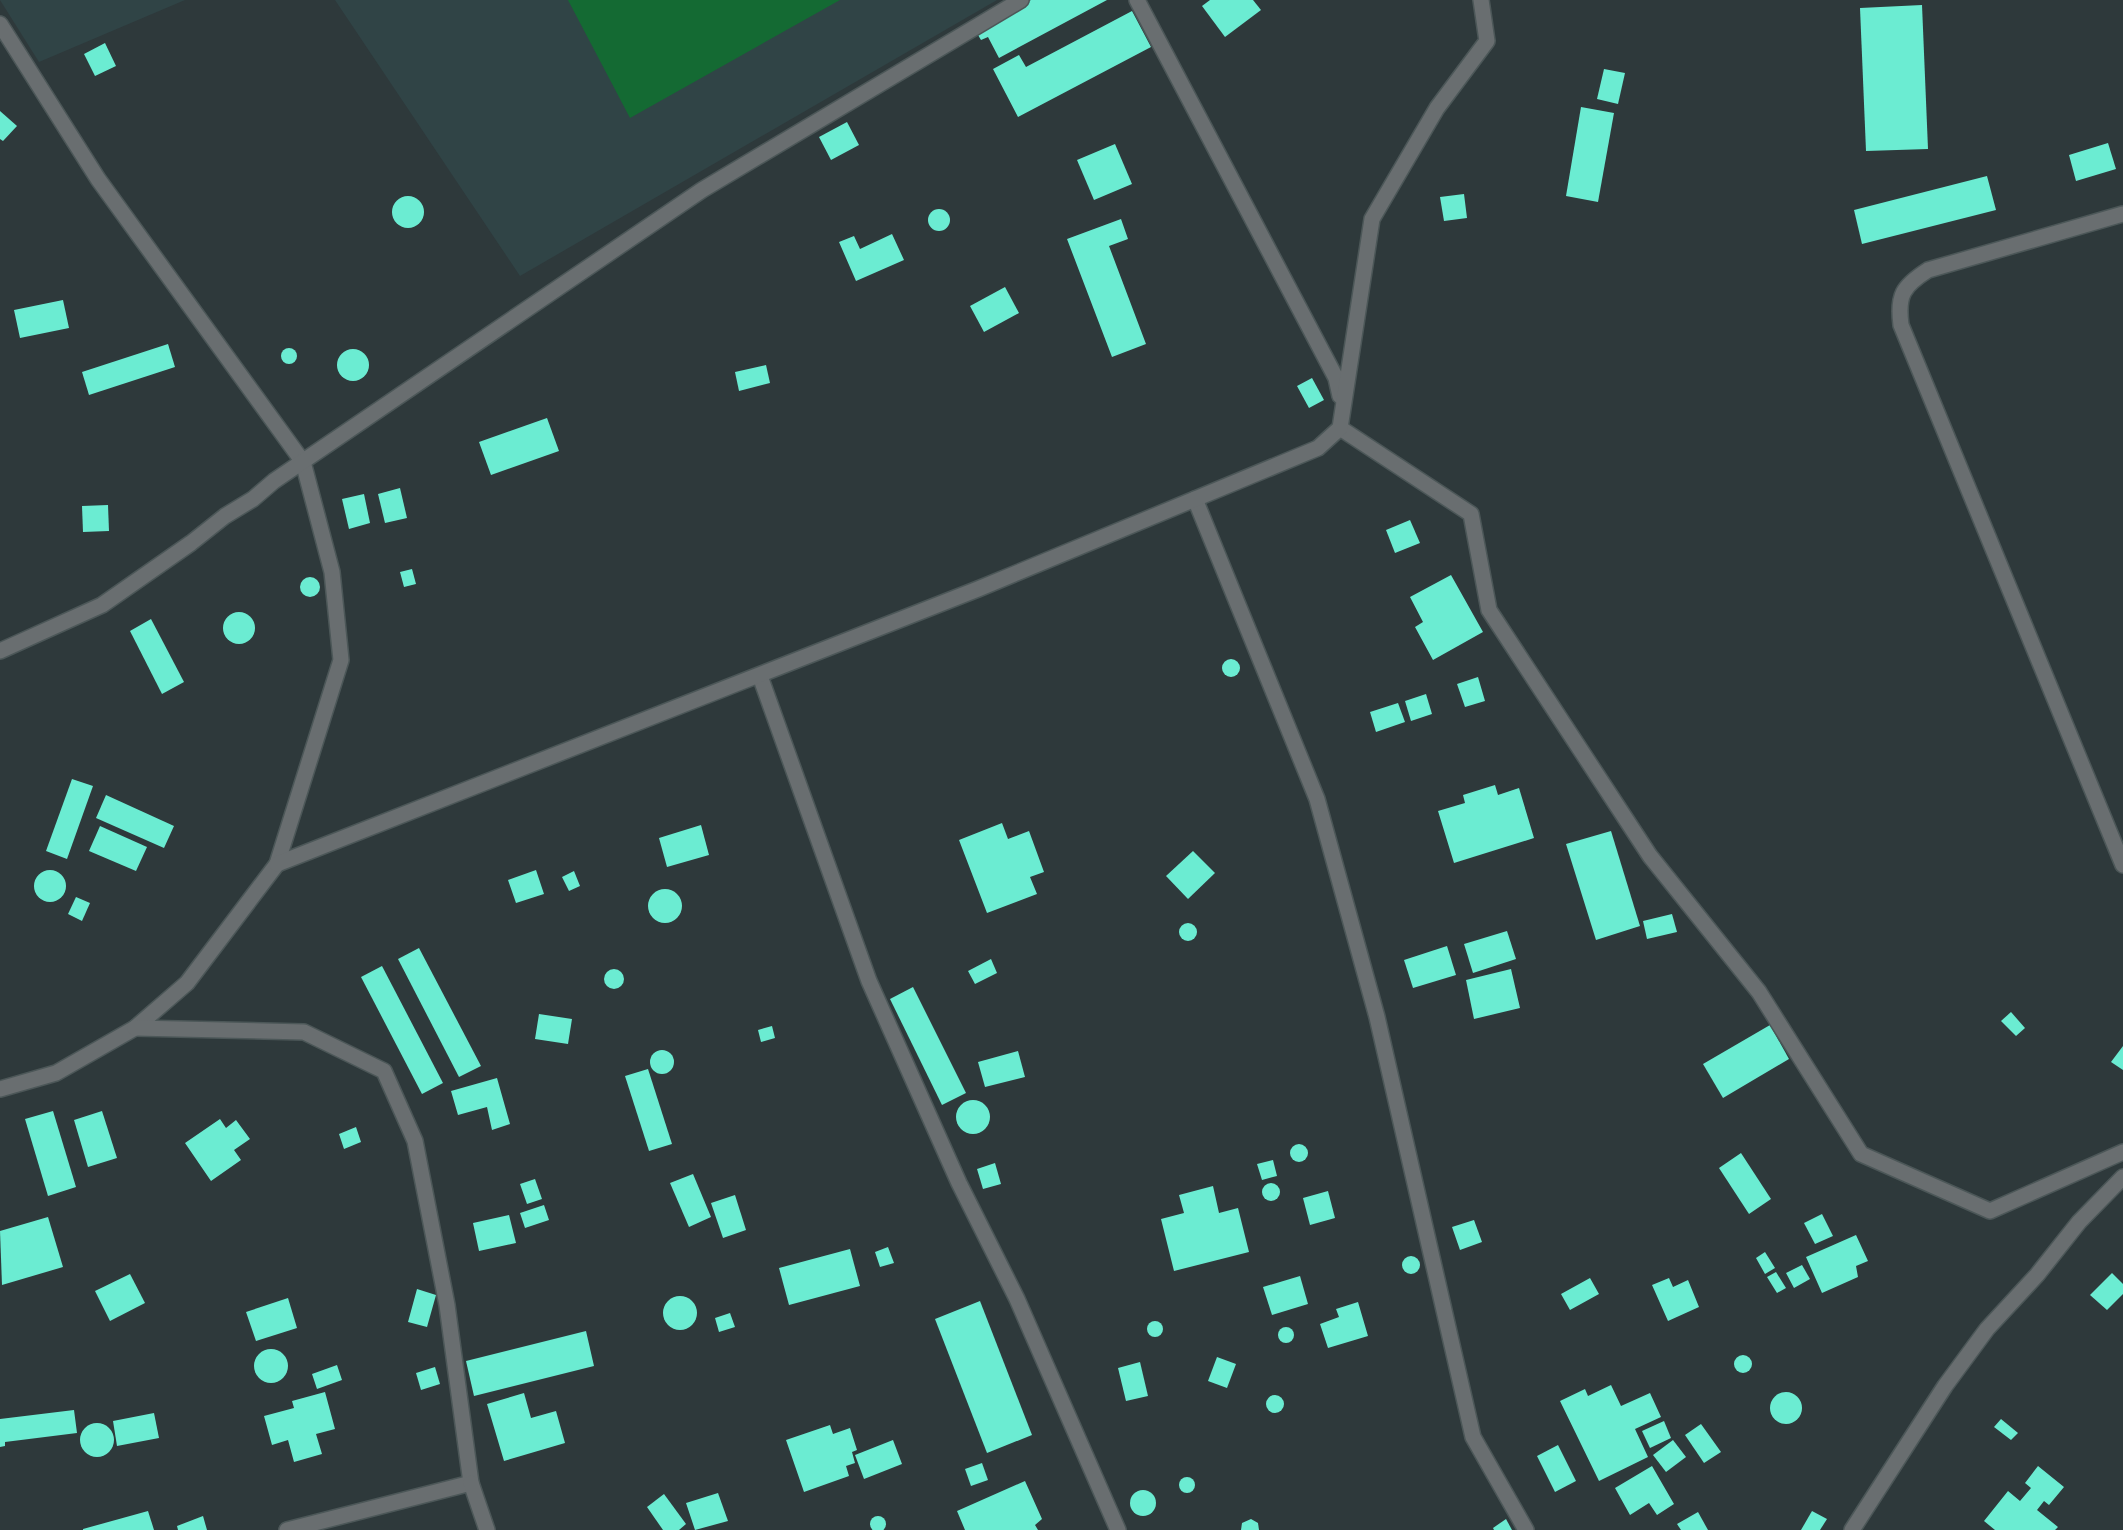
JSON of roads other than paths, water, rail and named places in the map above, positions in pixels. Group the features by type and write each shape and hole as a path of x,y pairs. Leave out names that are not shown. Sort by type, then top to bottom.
{"street":[{"path":"0,651 102,605 303,462 702,190 1021,0"},
{"path":"1137,0 1336,378 1341,405"},
{"path":"277,864 760,676 1318,448 1340,428 1341,405 1372,219 1437,108 1487,41 1481,0"},
{"path":"0,24 98,178 303,462 332,572 341,660 277,864 187,983 135,1028 56,1073 0,1089"},
{"path":"2123,214 1928,270 1906,285 1899,309 1901,325 2123,865"},
{"path":"1340,428 1471,514 1489,610 1650,856 1759,992 1861,1154 1990,1211 2123,1152"},
{"path":"1195,499 1317,799 1377,1017 1473,1437 1526,1530"},
{"path":"760,676 869,981 959,1183 1017,1299 1118,1530"},
{"path":"135,1028 304,1032 384,1071 415,1141 447,1305 471,1483 487,1530"},
{"path":"1852,1530 1945,1386 1987,1329 2037,1275 2079,1222 2123,1177"},
{"path":"287,1530 471,1483"}]}
